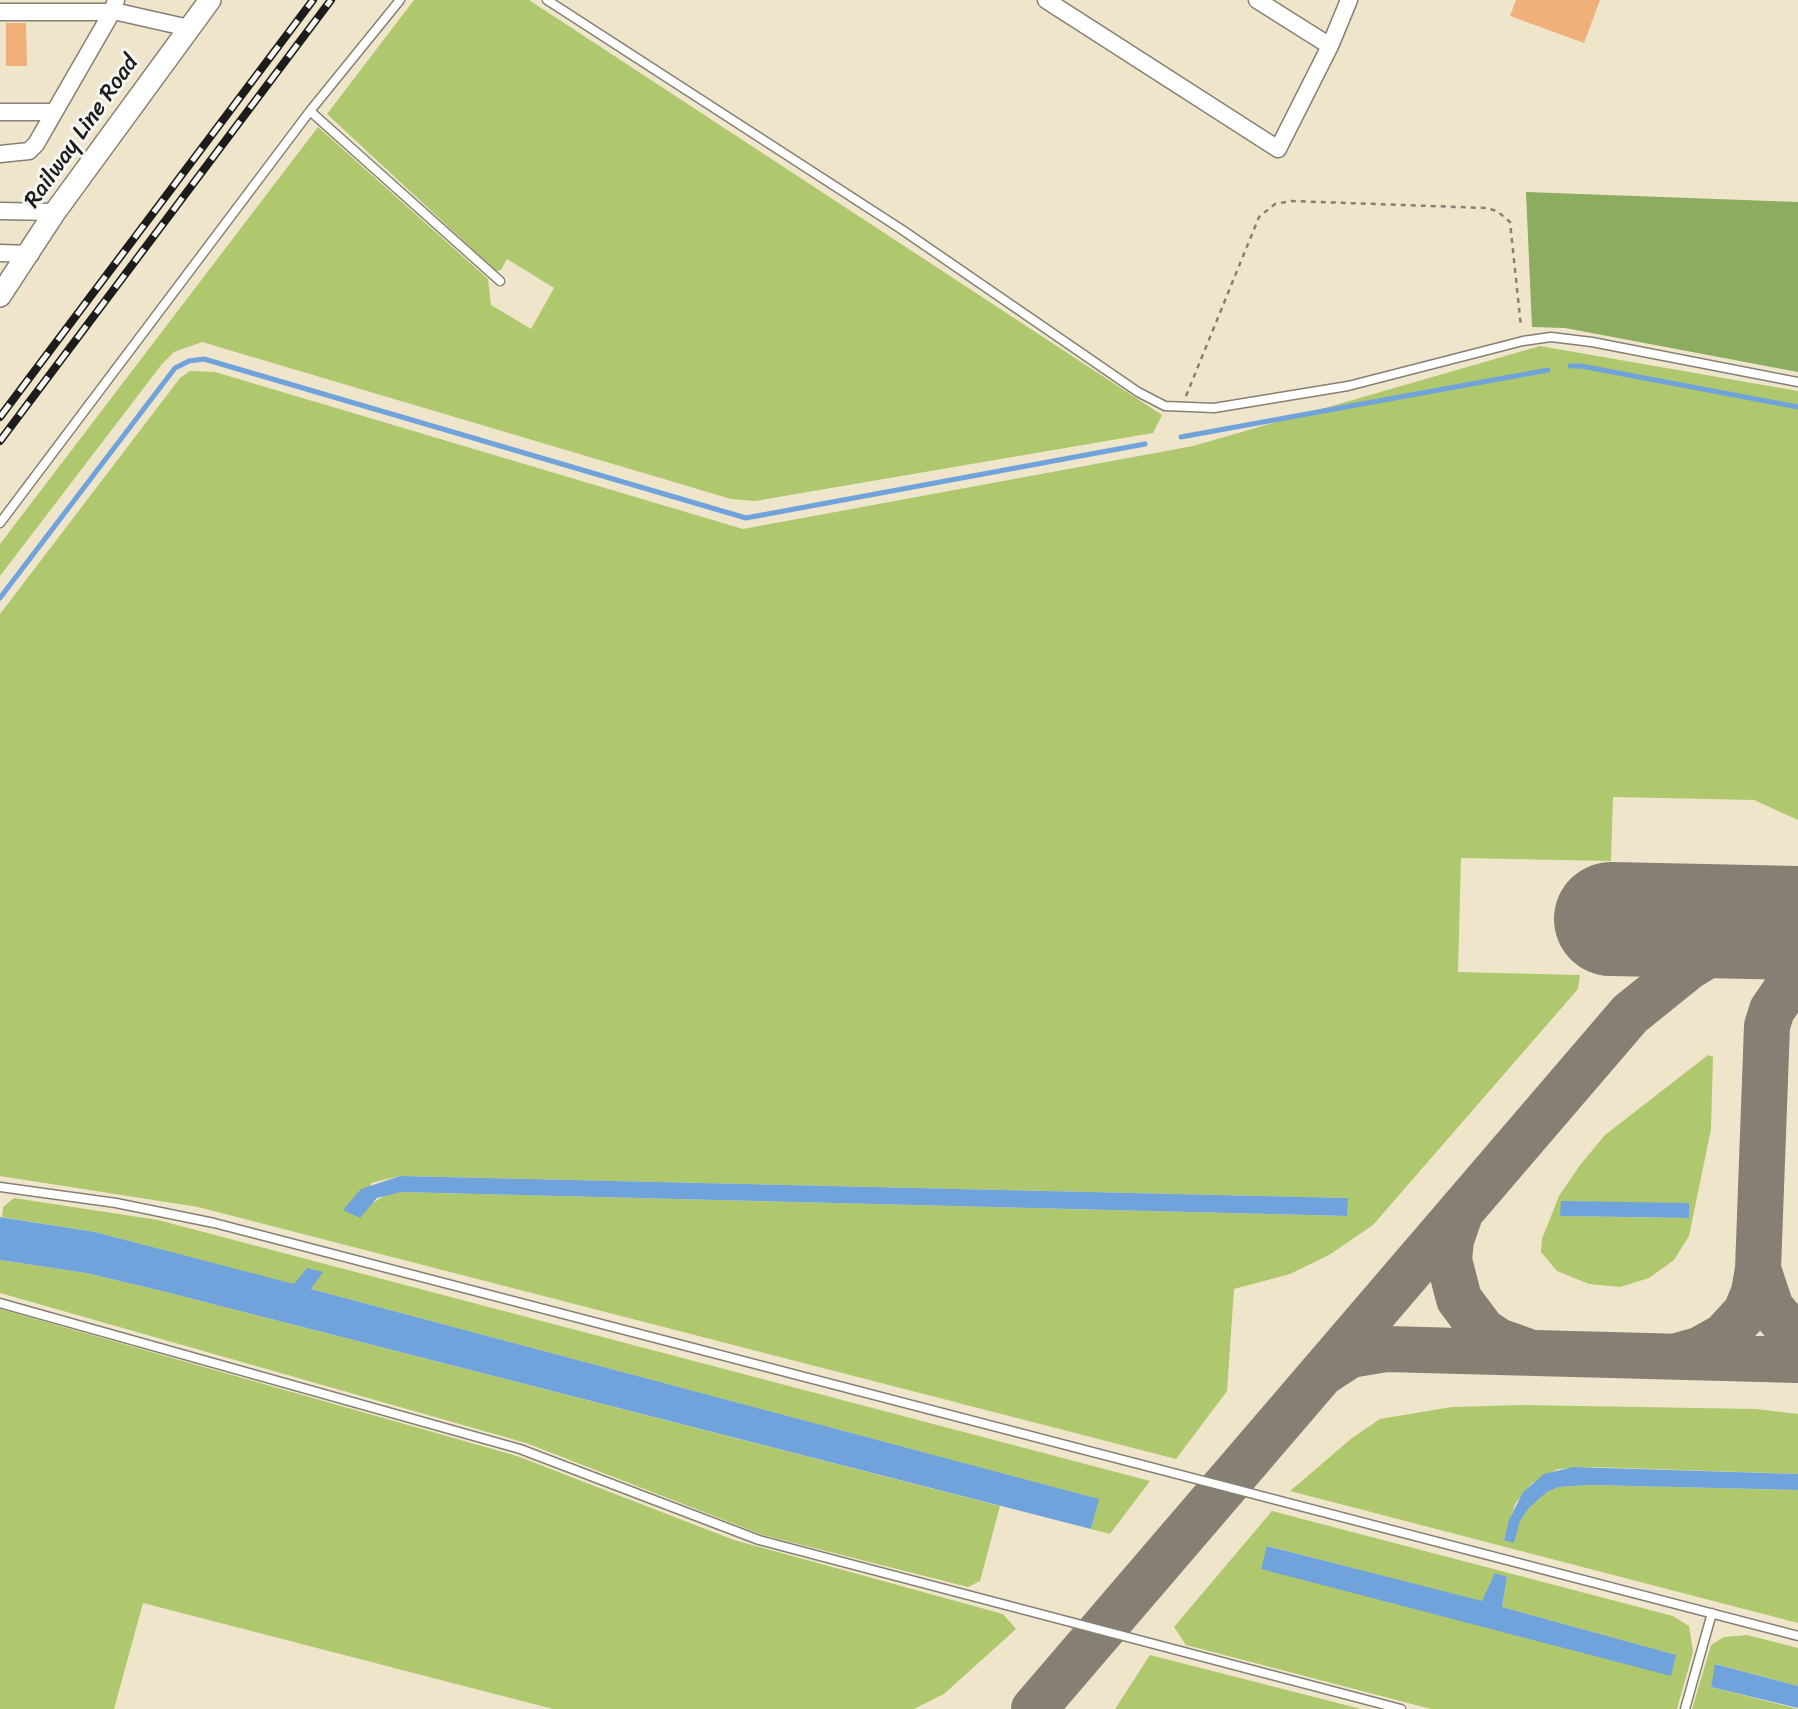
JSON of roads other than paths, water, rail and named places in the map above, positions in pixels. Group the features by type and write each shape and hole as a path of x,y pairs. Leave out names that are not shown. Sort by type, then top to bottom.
{"street":[{"name":"Railway Line Road","path":"0,296 31,254 55,212 210,0"},
{"path":"1046,0 1278,149 1330,46 1349,0"},
{"path":"1258,0 1330,46"},
{"path":"0,12 114,6 189,28"},
{"path":"0,154 29,151 114,6"},
{"path":"0,112 54,112"},
{"path":"0,211 55,212"},
{"path":"0,253 31,254"}],"lane":[{"path":"0,523 310,111 400,0"},
{"path":"547,0 901,229 1138,392 1165,406 1224,407 1348,386 1522,341 1550,337 1592,342 1798,382"},
{"path":"310,111 500,281"},
{"path":"0,1187 116,1203 214,1223 1798,1636"},
{"path":"0,1303 520,1450 759,1540 1401,1709"},
{"path":"1685,1709 1712,1613"}],"water":[{"path":"400,1176 1348,1198 1347,1216 401,1192 377,1198 360,1218 343,1210 361,1189"},
{"path":"1561,1201 1689,1203 1689,1218 1560,1216"},
{"path":"0,1217 95,1232 294,1284 307,1268 323,1272 311,1289 1099,1499 1091,1529 162,1291 86,1273 0,1260"},
{"path":"1573,1467 1798,1474 1798,1490 1590,1485 1559,1487 1547,1492 1529,1508 1520,1521 1514,1543 1504,1540 1509,1520 1523,1492 1544,1474"},
{"path":"1267,1546 1482,1601 1495,1573 1507,1577 1502,1607 1676,1655 1671,1676 1261,1569"},
{"path":"1715,1664 1798,1686 1798,1708 1711,1687"}],"waterway":[{"path":"0,598 175,368 189,361 204,359 746,518 1145,444"},
{"path":"1570,366 1798,407"},
{"path":"1181,437 1548,370"}],"railway":[{"path":"0,417 313,0"},
{"path":"0,441 331,0"}]}
